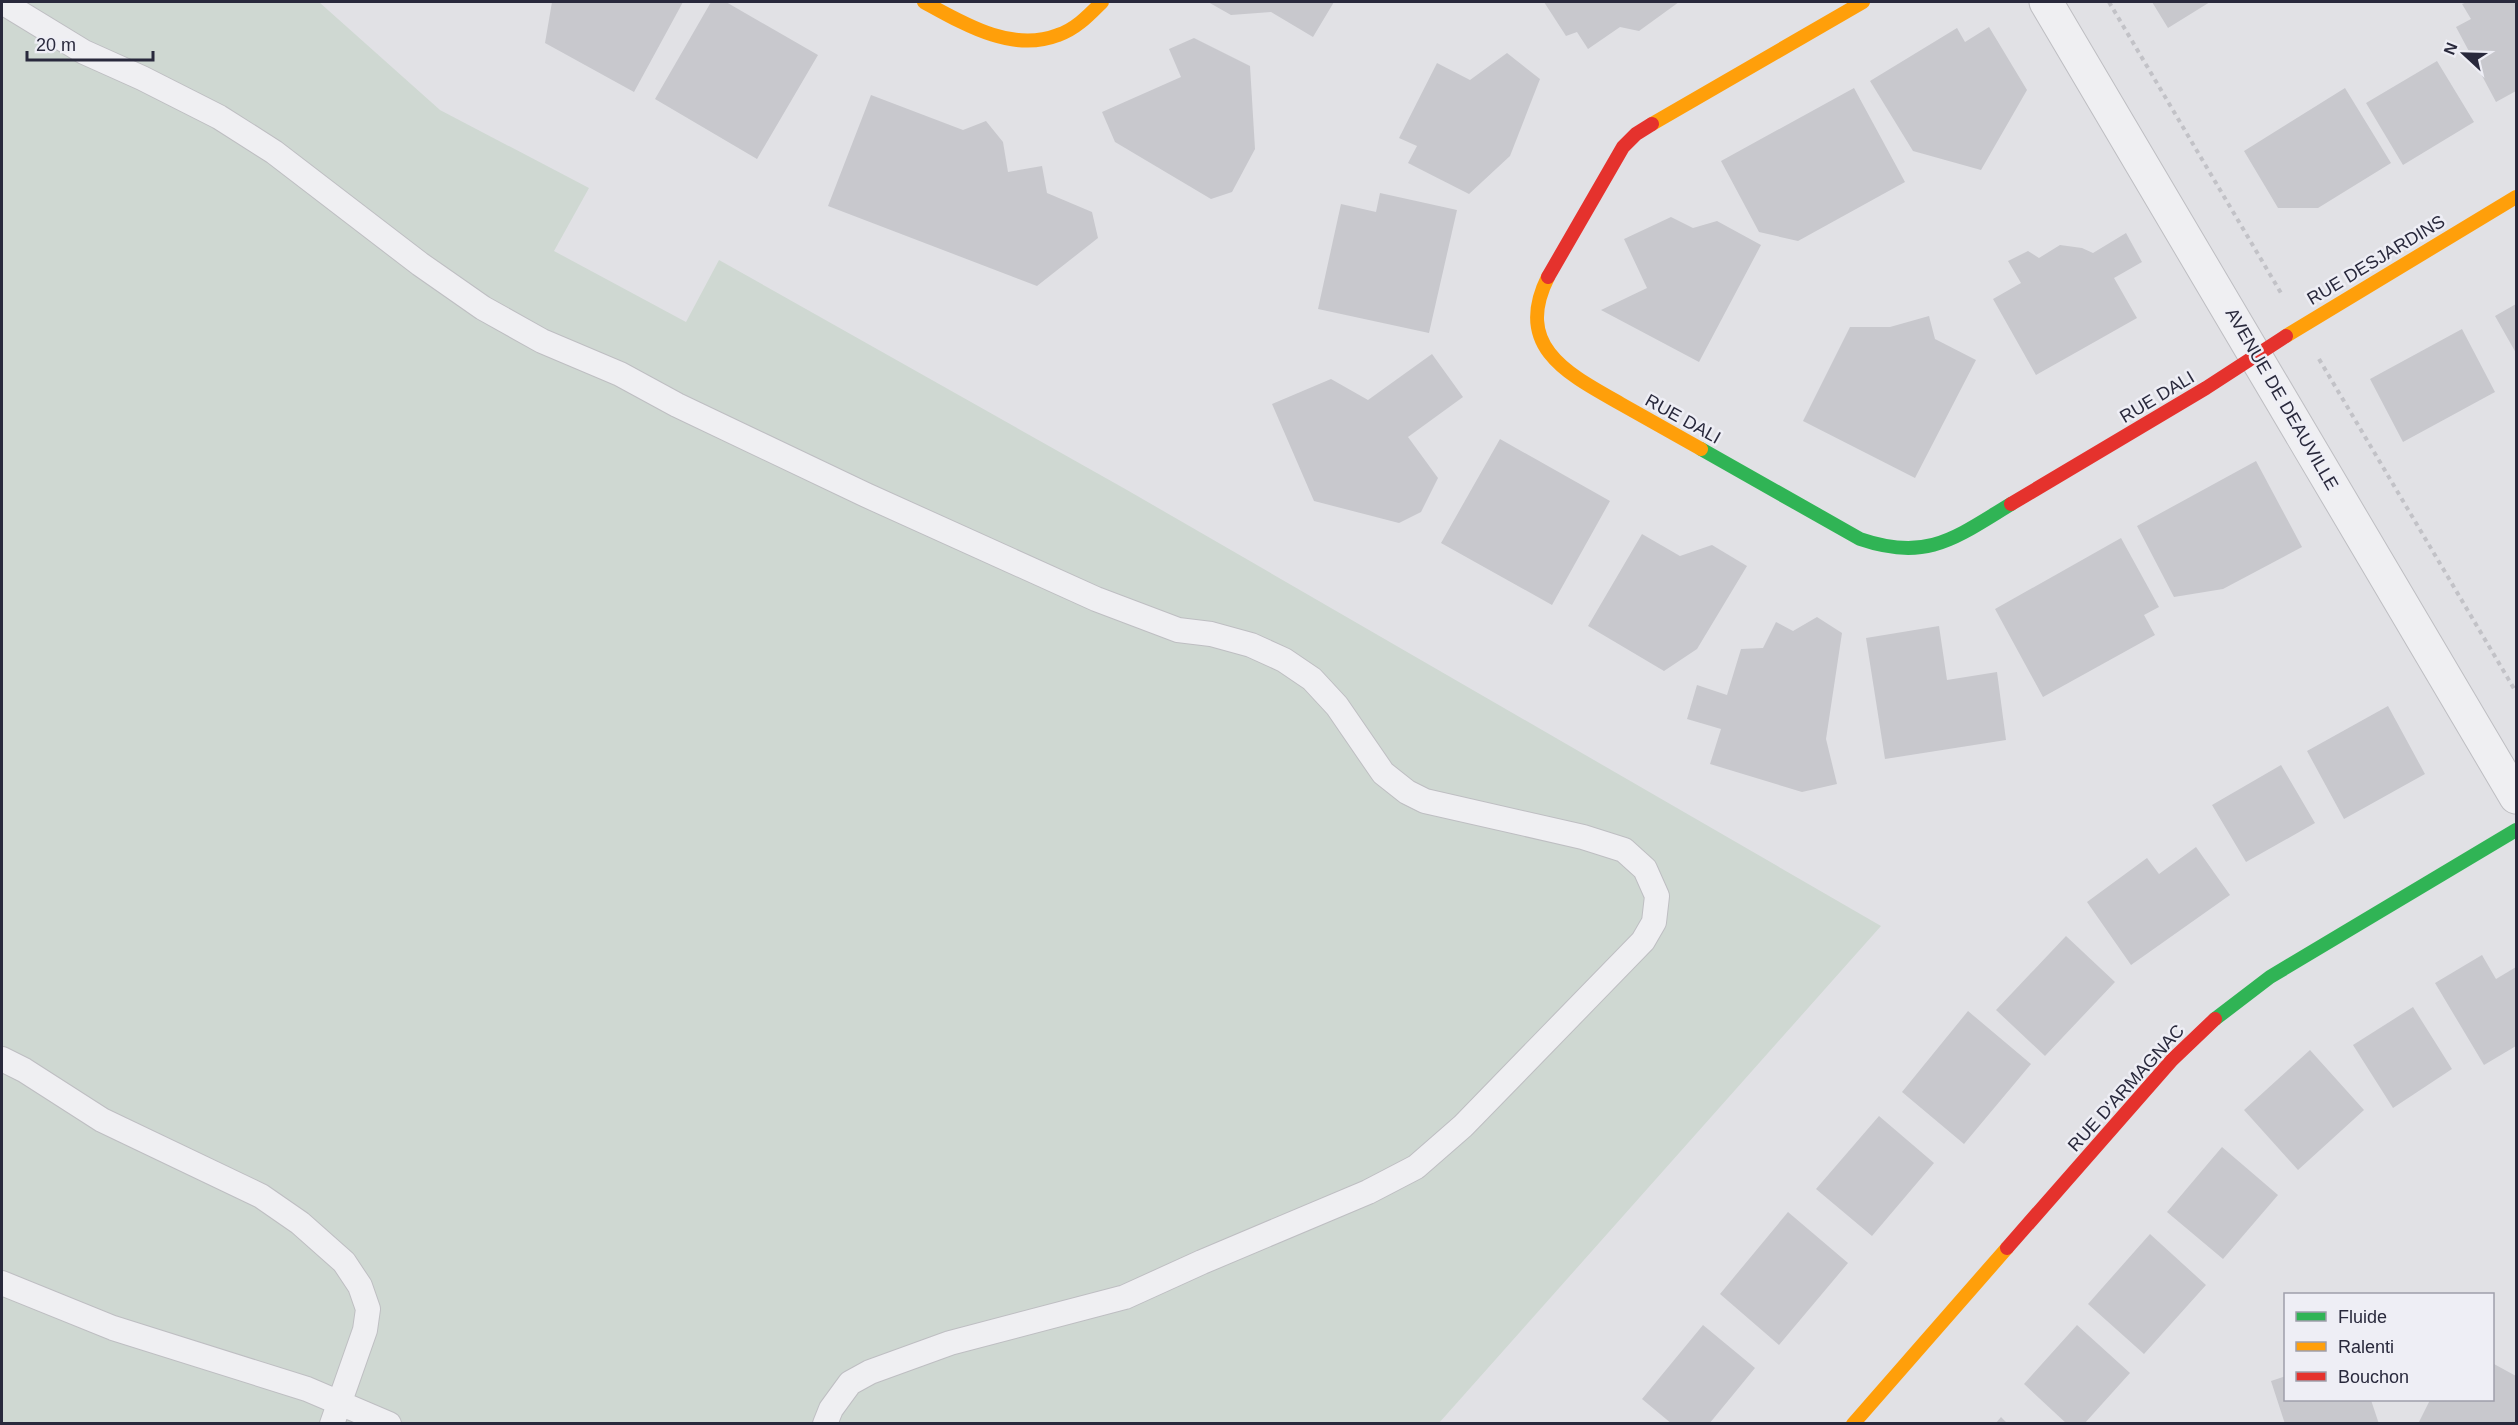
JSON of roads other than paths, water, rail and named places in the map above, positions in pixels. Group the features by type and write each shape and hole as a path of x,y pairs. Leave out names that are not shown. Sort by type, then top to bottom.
{"street":[{"path":"924,2 987,35 1026,41 1046,39 1062,34 1077,26 1101,2"},
{"name":"RUE DALI","path":"1863,2 1636,135 1623,147 1590,201 1539,297 1535,313 1539,331 1546,349 1557,366 1860,539 1896,550 1916,551 1938,546 1961,534 2257,357"},
{"name":"AVENUE DE DEAUVILLE","path":"2046,2 2517,797"},
{"name":"RUE DESJARDINS","path":"2257,357 2300,327 2517,197"},
{"name":"RUE D'ARMAGNAC","path":"1853,1424 2172,1060 2220,1015 2270,977 2517,830"}],"lane":[{"path":"2,2 84,52 219,117 265,146 474,302 542,341 620,374 677,405 856,490 1096,599 1178,630 1211,634 1251,645 1284,660 1318,686 1337,706 1383,773 1407,792 1425,801 1583,837 1624,850 1645,868 1657,896 1654,922 1643,941 1462,1126 1416,1167 1368,1192 1202,1262 1125,1298 950,1343 870,1372 850,1383 831,1409 825,1424"},
{"path":"2,1059 24,1070 102,1120 261,1196 300,1223 344,1262 360,1286 368,1309 365,1330 335,1413"},
{"path":"2,1284 113,1328 307,1389 335,1413 389,1424"}]}
